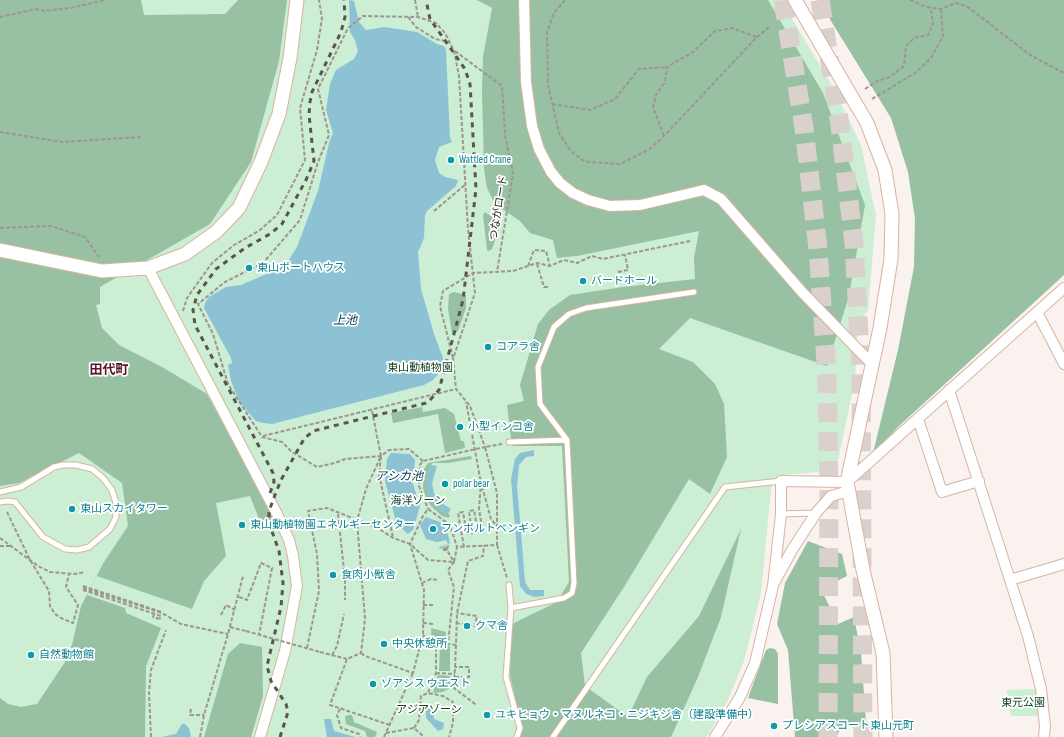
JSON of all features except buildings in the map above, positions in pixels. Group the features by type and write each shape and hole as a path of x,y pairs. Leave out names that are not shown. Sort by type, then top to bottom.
{"street":[{"path":"0,250 102,270 148,268 185,254 216,232 239,208 262,162 279,114 290,58 297,0"},
{"path":"524,0 526,82 532,126 538,149 551,172 560,183 578,196 610,206 640,204 704,190 721,200 802,292 872,364"},
{"path":"795,0 867,123 885,170 892,214 891,259 848,486 863,570 883,653 886,737"},
{"path":"148,268 277,514 289,540 293,556 297,586 285,651 260,737"},
{"path":"773,586 792,550 816,513 831,496 848,486 949,390 1064,288"},
{"path":"1037,312 1064,364"},
{"path":"949,390 980,481 1028,636 1041,689 1045,726 1044,737"},
{"path":"918,419 942,492 980,481"},
{"path":"715,737 740,696 755,663 773,586 781,514 781,481 848,486"},
{"path":"1010,580 1064,564"}],"lane":[{"path":"511,608 564,598 572,593 574,583 567,440 540,404 538,367 554,327 569,314 586,308 694,292"},
{"path":"509,442 567,440"},
{"path":"0,492 21,487 54,467 76,465 92,469 103,478 112,490 116,503 116,517 110,529 102,538 89,547 77,550 65,549 42,537 15,502 8,500 0,502"},
{"path":"553,737 725,487 781,481"},
{"path":"781,514 816,513"},
{"path":"509,585 511,608 506,677 520,728 517,737"}],"path":[{"path":"0,17 36,9 44,11 71,8 105,0"},
{"path":"183,314 187,298 212,263 234,245 260,230 277,215 304,160 300,108 317,50 322,18 319,0"},
{"path":"415,0 418,17"},
{"path":"565,0 554,13 546,32 548,85 556,122 562,139 570,150 582,160 589,162 620,164 650,149 757,37 770,27"},
{"path":"910,0 931,8 941,9 956,3 968,7 1030,54 1064,73"},
{"path":"865,89 878,81 890,77 904,66 906,46 914,38 928,35 933,24 931,8"},
{"path":"872,99 915,73 931,58 944,36 941,9"},
{"path":"381,456 345,459 335,464 317,467 292,452 282,442 262,437 228,384 212,334 198,304 225,282 263,263 300,220 318,162 329,135 318,89 348,28 363,16 418,17 436,23 446,33 454,51 459,76 475,293 453,359"},
{"path":"408,17 416,27 435,39 450,42"},
{"path":"552,104 590,110 615,99 639,68 667,67 693,52 715,31 732,28 757,37"},
{"name":"つながロード","path":"454,51 502,86 505,135 513,174 497,272"},
{"path":"664,136 653,107 656,96 665,82 667,67"},
{"path":"0,132 62,142 141,137"},
{"path":"434,211 466,184"},
{"path":"0,228 51,226 85,237 103,263"},
{"path":"509,585 504,564 497,545 497,493 485,447 466,402 456,389 453,359 440,306 443,291 473,273 513,271 537,263 550,266 564,260 577,262 592,256 603,259 690,241"},
{"path":"528,266 534,250 546,251 550,266"},
{"path":"618,272 628,270 625,254"},
{"path":"537,263 544,287 548,287"},
{"path":"262,437 456,389"},
{"path":"464,547 458,513 463,512 468,534 472,533 469,511 474,510 478,532 483,532 479,509 481,487 466,402"},
{"path":"372,411 381,456 379,475 393,538"},
{"path":"456,645 448,644 454,587 448,570 454,562 457,547 450,525 428,509 419,486 420,465 423,461 509,442"},
{"path":"361,653 365,620 357,521 366,489 381,456 389,450 409,449 423,461"},
{"path":"481,487 484,490 491,519 497,526"},
{"path":"307,648 319,591 318,554 308,511 327,508 378,528 393,538 410,544 428,560 454,562"},
{"path":"384,737 413,673 423,635 424,590 410,544 422,516 428,509"},
{"path":"7,512 30,560 49,591 50,606 55,614 61,618 73,622 78,605 66,587 69,574"},
{"path":"338,513 345,580 345,600"},
{"path":"0,538 30,560 50,572 69,574 85,572"},
{"path":"457,547 497,545"},
{"path":"0,546 12,546"},
{"path":"475,706 475,704 454,688 456,624 468,561 483,556 484,546"},
{"path":"447,550 454,562"},
{"path":"239,597 247,600 261,564 272,568 259,635"},
{"path":"200,737 204,715 239,597 243,576"},
{"path":"422,583 431,579 438,580"},
{"path":"162,613 83,588 162,613 181,624 228,634"},
{"path":"423,604 435,605"},
{"path":"221,615 226,605 235,610"},
{"path":"456,624 475,626 477,616 457,613"},
{"path":"332,655 337,646 344,614"},
{"path":"423,623 434,624"},
{"path":"230,627 347,659 361,653"},
{"path":"151,737 149,693 151,670 166,630"},
{"path":"423,635 436,648 436,673 428,693"},
{"path":"361,653 365,656 413,673"},
{"path":"347,659 330,705 390,725"},
{"path":"436,673 469,677 470,667 455,668"},
{"path":"386,733 414,728 420,720 421,696 428,693 443,696 453,702 453,723 449,737"},
{"path":"191,709 190,715 204,715"},
{"path":"340,709 337,715 341,728 359,734 360,737"},
{"path":"414,728 424,737"}],"green space":[{"name":"東山動植物園","path":"0,0 781,0 835,91 861,145 876,215 868,310 858,324 855,379 836,470 784,475 772,480 761,593 744,661 727,702 707,737 0,737"},
{"path":"0,0 141,0 144,15 225,14 238,0 287,0 279,61 251,162 210,224 100,287 100,304 96,305 102,328 119,345 162,367 207,394 276,522 263,529 250,496 216,503 226,556 204,581 192,609 97,576 87,595 125,608 126,613 161,628 146,666 145,737 0,737 0,698 8,704 21,707 37,704 65,662 72,645 81,606 104,562 128,526 122,483 79,453 19,483 0,486"},
{"path":"477,0 768,0 823,93 865,205 849,296 827,366 690,318 659,349 693,362 715,384 724,404 727,457 710,494 689,479 624,587 581,653 585,686 628,717 647,677 699,616 741,529 721,617 698,677 671,737 514,737 519,717 510,675 512,624 557,602 569,582 562,446 512,446 507,405 524,401 520,385 538,324 549,310 570,295 623,287 695,279 694,258 699,231 577,256 557,258 553,240 530,233 520,221 495,204 487,188 484,169 482,92 483,57 492,8"},
{"path":"818,0 1064,0 1064,275 899,426 873,453 898,350 914,267 915,219 908,172 891,118"},
{"path":"485,212 501,223 492,249 489,251 487,250 483,215"},
{"path":"454,292 466,295 466,308 458,331 452,334 448,309 449,294"},
{"path":"422,407 423,412 445,408 454,414 461,441 464,441 465,448 445,453 438,414 393,423 391,413"},
{"path":"471,456 472,459 448,463 432,463 426,481 440,510 450,515 449,518 442,516 431,506 426,498 423,488 424,469 428,463"},
{"path":"808,541 842,554 847,576 821,589 838,624 854,617 861,653 866,722 843,724 836,737 795,737 788,650 777,624 785,583"},
{"path":"431,628 446,632 445,646 450,646 450,671 439,671 440,647 437,646 437,643 432,642"},
{"path":"240,643 262,647 263,696 251,737 204,737 228,654"},
{"path":"770,648 775,649 778,654 778,704 748,698 766,650"},
{"path":"438,675 450,676 450,688 443,692 433,693"},
{"name":"東元公園","path":"1036,689 1039,716 1011,716 1007,690"},
{"path":"352,715 354,722 377,732 375,737 367,737 365,731 346,724 345,717"}],"water":[{"name":"上池","path":"349,0 354,1 359,22 366,30 384,27 417,32 437,44 444,46 446,50 450,138 452,142 439,147 435,160 439,173 445,177 458,180 456,186 427,211 425,216 424,238 418,252 421,289 434,334 443,358 442,370 433,380 424,385 272,424 263,423 256,421 240,403 231,381 228,365 232,363 231,358 204,308 205,303 209,297 226,287 241,285 285,266 297,247 318,191 329,143 333,133 326,110 330,84 336,70 354,59 358,51 355,40 350,32"},
{"path":"534,450 534,456 526,457 519,465 517,486 520,521 523,524 528,523 528,528 521,532 525,582 530,590 544,590 544,596 534,597 526,594 520,586 511,479 515,459 520,453"},
{"name":"アシカ池","path":"391,453 410,454 415,460 413,484 420,506 413,530 408,534 401,528 395,518 385,481 387,459"},
{"path":"431,465 437,466 432,483 434,493 440,502 451,509 448,514 440,510 429,497 426,481"},
{"path":"426,517 440,522 447,531 450,543 440,549 439,547 448,544 446,540 437,542 426,539 420,525"},
{"path":"426,709 433,709 434,719 444,723 443,729 438,731 426,718"},
{"path":"324,719 331,719 334,731 355,737 327,737"},
{"path":"182,724 185,724 189,728 191,737 161,737 176,734"}],"tunnel":[{"path":"783,0 804,128 818,249 827,376 829,491 828,737"},
{"path":"820,0 840,125 854,244 861,371 863,737"}],"railway":[{"path":"270,493 274,482 273,473 195,325 193,310 197,295 216,269 245,248 270,234 282,224 306,180 314,161 309,115 312,92 341,32 345,17 344,0"},
{"path":"280,737 288,712 286,704 271,681 267,666 281,607 283,583 279,551 269,523 269,511 281,480 304,439 313,431 426,403 430,400 439,390 463,300 476,189 470,84 465,69 430,19 426,0"}],"place":[{"name":"Wattled Crane","path":"451,160"},
{"name":"東山ボートハウス","path":"249,268"},
{"name":"バードホール","path":"583,281"},
{"name":"コアラ舎","path":"488,347"},
{"name":"小型インコ舎","path":"460,427"},
{"name":"polar bear","path":"445,484"},
{"name":"東山スカイタワー","path":"72,509"},
{"name":"東山動植物園エネルギーセンター","path":"242,525"},
{"name":"フンボルトペンギン","path":"433,529"},
{"name":"食肉小獣舎","path":"333,575"},
{"name":"クマ舎","path":"467,626"},
{"name":"中央休憩所","path":"384,644"},
{"name":"自然動物館","path":"31,655"},
{"name":"ゾアシス ウエスト","path":"373,684"},
{"name":"ユキヒョウ・マヌルネコ・ニジキジ舎（建設準備中）","path":"487,715"},
{"name":"プレシアスコート東山元町","path":"774,726"}],"district":[{"name":"田代町","path":"109,371"}],"park label":[{"name":"海洋ゾーン","path":"418,501"},
{"name":"アジアゾーン","path":"429,710"}]}
